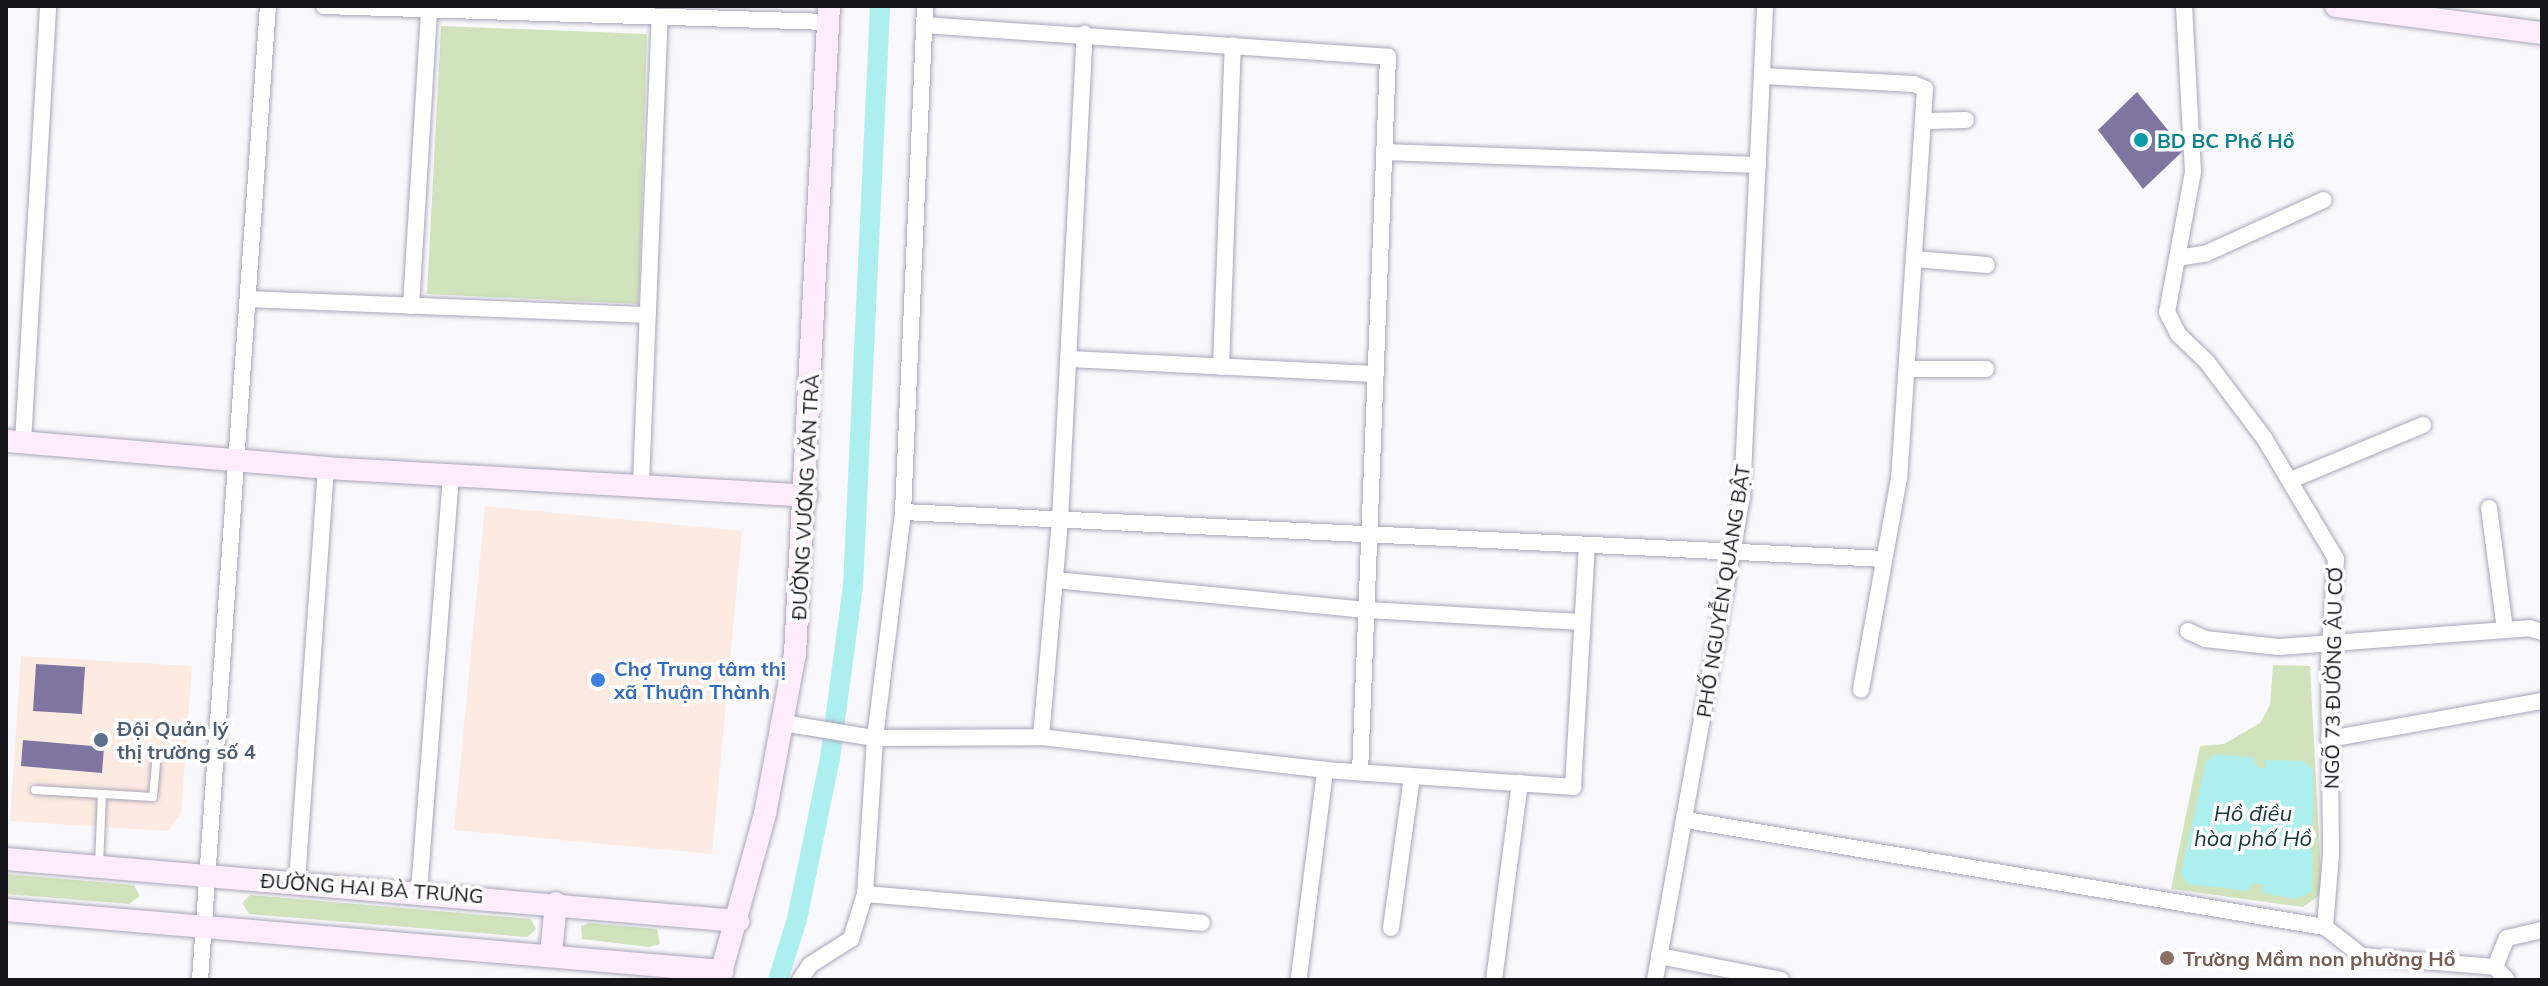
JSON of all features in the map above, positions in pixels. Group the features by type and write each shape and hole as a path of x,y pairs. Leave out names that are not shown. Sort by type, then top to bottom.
{"main road":[{"path":"2336,6 2542,33"},
{"name":"ĐƯỜNG VƯƠNG VĂN TRÀ","path":"720,976 738,921 783,723 795,654 806,496 828,14"},
{"path":"14,442 326,468 641,483 806,496"},
{"name":"ĐƯỜNG HAI BÀ TRƯNG","path":"6,859 419,891 738,921"},
{"path":"551,953 556,903"},
{"path":"6,910 202,929 551,953 720,976"}],"street":[{"path":"14,442 48,6"},
{"path":"200,980 268,6"},
{"path":"324,6 660,18 828,14"},
{"path":"800,980 810,965 851,939 865,894 875,738 903,512 925,6"},
{"name":"PHỐ NGUYỄN QUANG BẬT","path":"1655,980 1742,496 1765,6"},
{"name":"NGÕ 73 ĐƯỜNG ÂU CƠ","path":"2184,6 2193,172 2167,312 2178,334 2207,362 2291,480 2336,559 2329,739 2331,855 2325,927"},
{"path":"411,306 429,12"},
{"path":"641,483 660,18"},
{"path":"924,25 1388,57 1360,772"},
{"path":"1041,737 1060,520 1085,34"},
{"path":"1221,367 1233,45"},
{"path":"1762,76 1914,84 1925,89 1899,478 1861,690"},
{"path":"1925,121 1966,120"},
{"path":"1384,152 1758,165"},
{"path":"2177,258 2207,253 2324,200"},
{"path":"1915,259 1987,265"},
{"path":"248,299 648,315"},
{"path":"1068,359 1376,374"},
{"path":"1907,369 1986,369"},
{"path":"2291,480 2423,425"},
{"path":"297,882 326,468"},
{"path":"419,891 451,473"},
{"path":"2489,508 2505,630"},
{"path":"903,512 1884,559"},
{"path":"783,723 875,738 1041,737 1325,770 1573,787 1587,545"},
{"path":"1055,580 1367,610 1581,622"},
{"path":"2188,631 2205,639 2279,647 2505,630 2542,632"},
{"path":"2329,739 2542,701"},
{"path":"1299,977 1325,770"},
{"path":"1391,928 1412,776"},
{"path":"1494,980 1520,783"},
{"path":"1686,820 2325,927 2350,950 2375,960 2495,967 2507,980"},
{"path":"865,894 1202,923"},
{"path":"2495,967 2507,938 2542,930"},
{"path":"1659,956 1781,980"}],"lane":[{"path":"35,790 153,797 157,753"},
{"path":"99,867 102,794"}],"shaded area":[{"name":"Chợ Trung tâm thị xã Thuận Thành","path":"485,506 742,531 712,854 454,830"},
{"name":"Đội Quản lý thị trường số 4","path":"21,656 192,666 181,814 168,831 10,821"}],"green space":[{"path":"441,26 647,34 639,304 427,294"},
{"name":"Hồ điều hòa phố Hồ","path":"2273,665 2310,666 2322,894 2303,907 2171,889 2200,746 2224,744 2260,723 2270,705"},
{"path":"6,874 134,885 140,896 129,904 6,894"},
{"path":"250,895 531,919 536,929 527,937 249,914 242,903"},
{"path":"590,923 657,929 660,944 649,947 582,939 581,926"}],"water":[{"name":"Hồ điều hòa phố Hồ","path":"2216,754 2254,758 2256,767 2266,768 2265,760 2303,761 2313,769 2312,892 2295,899 2262,893 2264,885 2253,883 2249,891 2188,884 2181,874 2206,762"}],"building":[{"name":"BD BC Phố Hồ","path":"2137,92 2184,150 2143,189 2098,130"},
{"path":"36,664 85,667 82,714 33,711"},
{"path":"23,740 104,747 102,773 21,766"}],"waterway":[{"path":"778,980 797,919 830,758 853,586 880,6"}],"place":[{"name":"BD BC Phố Hồ","path":"2141,140"},
{"name":"Chợ Trung tâm thị xã Thuận Thành","path":"598,680"},
{"name":"Đội Quản lý thị trường số 4","path":"101,740"},
{"name":"Trường Mầm non phường Hồ","path":"2167,958"}]}
